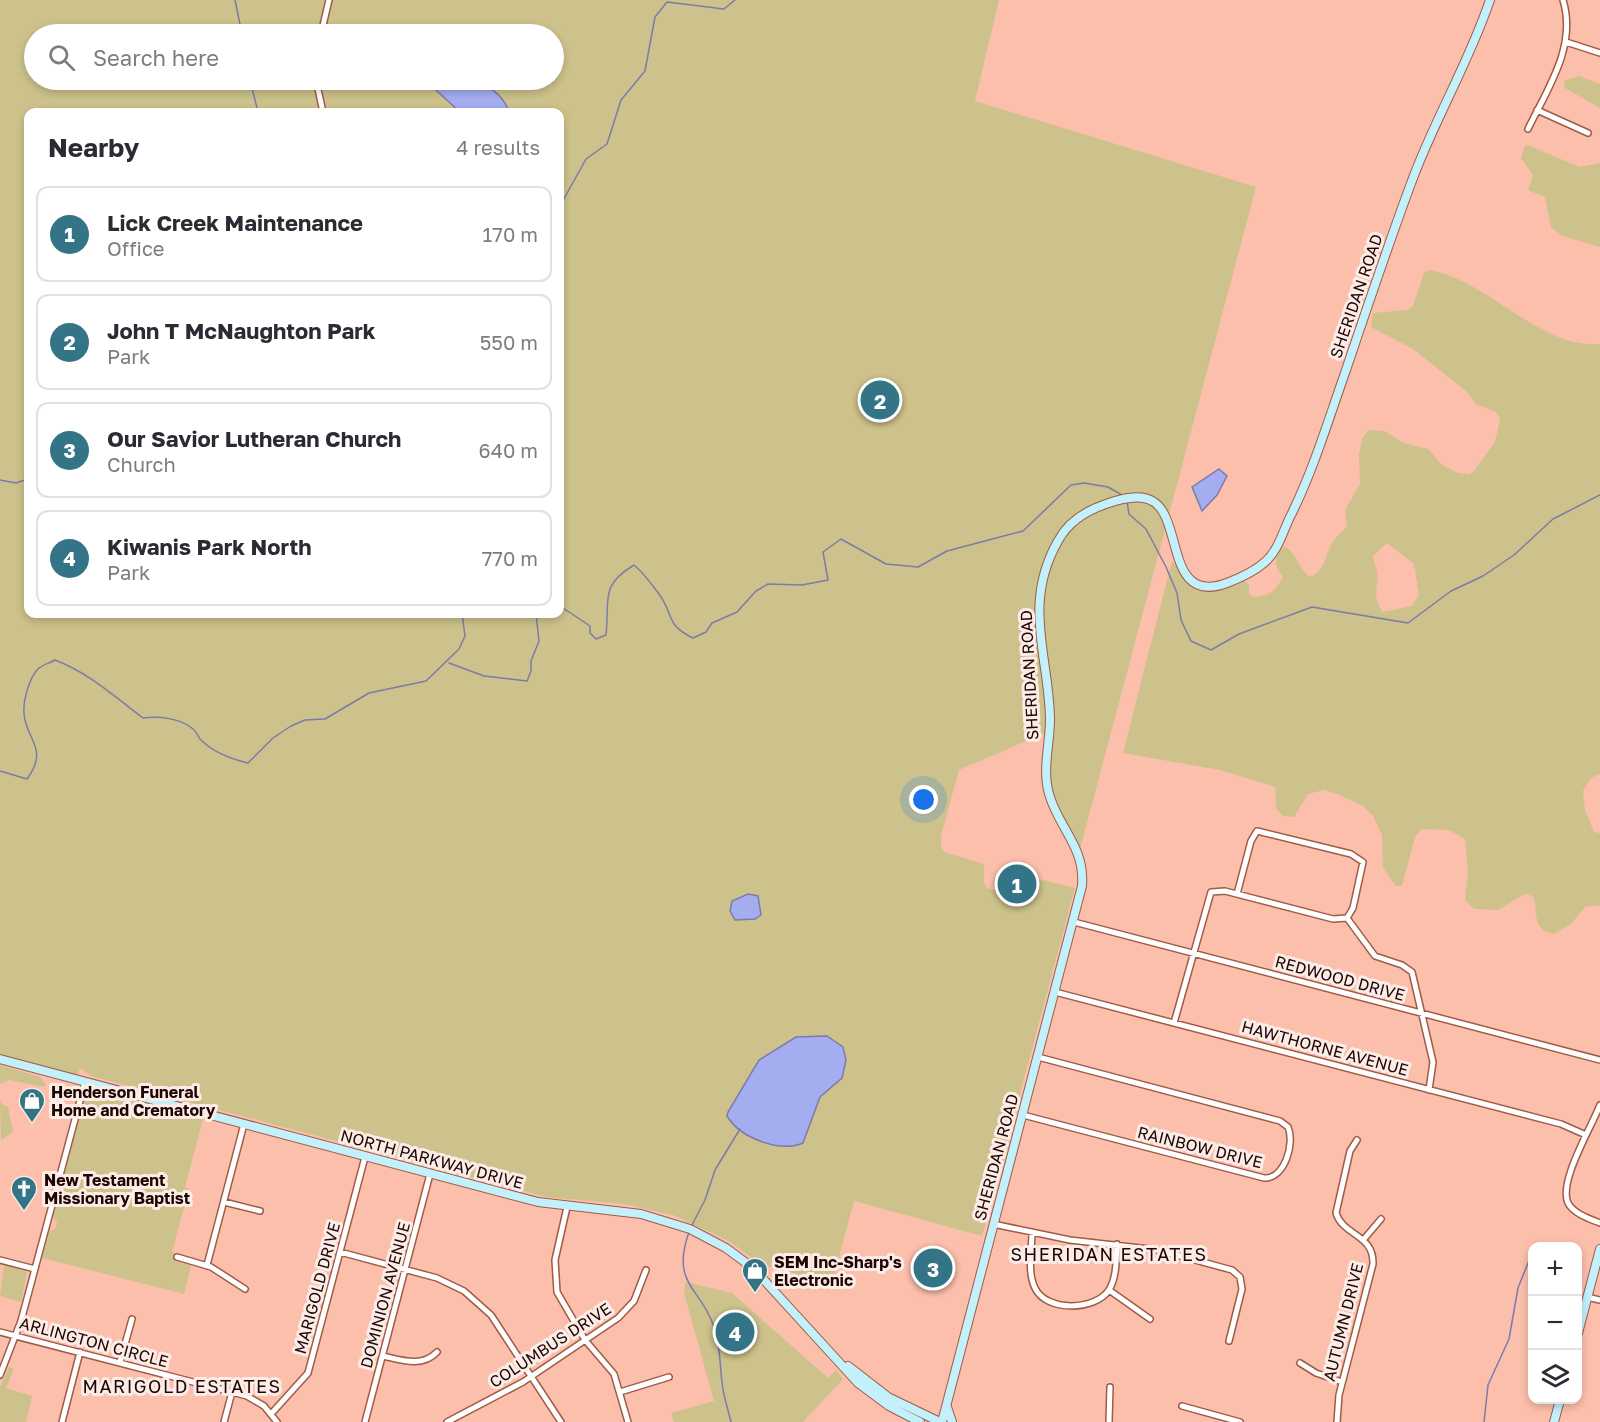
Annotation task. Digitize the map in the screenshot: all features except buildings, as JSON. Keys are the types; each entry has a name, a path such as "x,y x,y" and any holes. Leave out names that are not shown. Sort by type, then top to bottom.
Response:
{"street":[{"path":"323,24 329,0"},
{"name":"SHERIDAN ROAD","path":"941,1422 1082,886 1082,867 1075,843 1055,810 1048,788 1046,765 1050,719 1039,640 1040,608 1048,564 1064,531 1083,514 1124,499 1148,499 1161,508 1167,519 1179,562 1187,575 1201,585 1216,586 1234,580 1261,566 1272,555 1308,482 1416,170 1469,57 1490,0"},
{"path":"1528,129 1566,42 1567,17 1563,0"},
{"path":"1566,42 1600,53"},
{"path":"318,90 322,108"},
{"path":"1537,110 1588,133"},
{"path":"1174,1023 1208,899 1213,891 1237,894 1337,920 1347,918 1353,908 1362,872 1361,859 1351,854 1269,832 1257,831 1252,837 1237,894"},
{"path":"1347,918 1374,956 1411,970 1433,1062 1429,1090"},
{"name":"REDWOOD DRIVE","path":"1074,922 1600,1060"},
{"name":"HAWTHORNE AVENUE","path":"1055,992 1561,1124 1586,1135"},
{"name":"RAINBOW DRIVE","path":"1023,1115 1264,1178 1272,1178 1280,1173 1290,1139 1288,1127 1280,1121 1038,1057"},
{"name":"NORTH PARKWAY DRIVE","path":"0,1059 430,1174 567,1207 641,1214 692,1229 726,1248 753,1268 820,1341 878,1390 922,1419 941,1422"},
{"path":"0,1375 16,1335 85,1082"},
{"path":"1600,1105 1572,1171 1567,1199 1574,1210 1600,1223"},
{"path":"207,1265 244,1124"},
{"name":"AUTUMN DRIVE","path":"1337,1422 1336,1410 1342,1382 1372,1264 1372,1253 1364,1239 1341,1223 1336,1213 1350,1151 1357,1140"},
{"name":"MARIGOLD DRIVE","path":"271,1414 308,1373 365,1157"},
{"name":"DOMINION AVENUE","path":"365,1422 430,1174"},
{"path":"224,1202 260,1211"},
{"path":"567,1207 556,1254 555,1282 561,1301 585,1340 610,1368 620,1392 628,1422"},
{"path":"1364,1239 1381,1219"},
{"path":"47,1224 55,1226"},
{"path":"993,1224 1070,1240 1164,1251 1236,1273 1242,1280 1242,1289 1229,1341"},
{"path":"1032,1232 1032,1278 1036,1291 1043,1298 1054,1303 1084,1304 1096,1301 1109,1290 1115,1274 1117,1244"},
{"path":"1582,1317 1600,1249"},
{"path":"340,1252 444,1280 476,1300 490,1315 561,1422"},
{"path":"177,1257 207,1265 245,1289"},
{"path":"0,1260 35,1269"},
{"name":"COLUMBUS DRIVE","path":"447,1422 531,1376 628,1310 646,1270"},
{"path":"1109,1290 1150,1319"},
{"path":"1587,1297 1600,1300"},
{"path":"120,1362 132,1318"},
{"name":"ARLINGTON CIRCLE","path":"0,1332 232,1392 254,1400 277,1422"},
{"path":"62,1422 81,1352"},
{"path":"383,1356 419,1361 430,1358 437,1352"},
{"path":"1300,1363 1316,1373 1342,1382"},
{"path":"620,1392 669,1377"},
{"path":"1109,1422 1110,1387"},
{"path":"224,1422 232,1392"},
{"path":"922,1419 938,1414 947,1404"},
{"path":"947,1404 952,1422"},
{"path":"1554,1422 1559,1404"},
{"path":"1182,1407 1240,1422"}],"shaded area":[{"path":"0,0 999,0 975,101 1256,187 1079,853 1049,794 1049,731 959,770 941,836 941,847 944,852 984,864 984,883 987,888 999,892 1023,894 1039,879 1075,888 982,1236 854,1201 832,1284 760,1264 729,1241 673,1215 623,1204 547,1197 91,1076 80,1068 76,1080 0,1059"},
{"path":"1579,76 1600,84 1600,108 1565,88 1564,81"},
{"path":"1528,145 1579,167 1600,163 1600,247 1563,236 1551,228 1545,197 1528,190 1533,175 1521,158 1525,146"},
{"path":"1429,270 1451,276 1472,286 1556,336 1578,343 1600,344 1600,774 1591,778 1583,791 1585,810 1594,832 1600,833 1600,905 1585,907 1571,924 1554,934 1542,929 1539,925 1534,898 1526,893 1498,910 1474,909 1465,900 1468,872 1465,839 1449,830 1422,829 1415,837 1402,886 1396,886 1383,868 1382,835 1373,816 1363,806 1324,790 1308,794 1294,817 1283,816 1276,808 1275,787 1220,770 1123,753 1172,561 1192,585 1243,579 1249,585 1249,593 1253,597 1264,596 1274,590 1283,577 1276,563 1280,548 1286,547 1290,550 1309,577 1322,567 1332,543 1347,525 1345,510 1360,484 1359,455 1362,439 1368,430 1384,431 1404,443 1428,449 1442,465 1458,473 1469,474 1474,471 1495,442 1500,419 1496,412 1476,404 1466,391 1413,349 1371,327 1373,313 1407,310 1413,306 1424,273","holes":["1387,543 1414,564 1419,595 1412,606 1383,612 1377,601 1378,575 1373,556"]},
{"path":"0,1065 40,1077 46,1084 44,1087 9,1080 0,1084"},
{"path":"94,1089 203,1119 185,1187 189,1189 172,1252 177,1254 176,1261 191,1266 184,1294 42,1258 50,1231 55,1229 57,1222 53,1217 86,1092"},
{"path":"0,1099 2,1105 8,1107 13,1131 1,1141"},
{"path":"4,1265 27,1272 21,1302 0,1296"},
{"path":"686,1282 732,1293 828,1378 836,1370 843,1379 803,1422 674,1422 671,1413 714,1401 684,1293"},
{"path":"9,1367 14,1369 6,1388 32,1396 26,1422 0,1422 0,1387"}],"water":[{"path":"436,90 493,90 507,108 456,108"},
{"path":"1219,469 1227,476 1217,495 1202,511 1192,487"},
{"path":"748,894 758,896 761,915 755,919 735,920 730,911 732,901"},
{"path":"827,1036 843,1047 846,1060 842,1078 820,1097 803,1143 794,1146 772,1145 751,1137 733,1124 727,1116 728,1112 759,1060 796,1037"}],"waterway":[{"path":"235,0 240,24"},
{"path":"564,199 586,159 607,144 621,100 645,71 655,17 667,2 724,9 735,0"},
{"path":"252,90 257,108"},
{"path":"0,480 16,483 24,480"},
{"path":"564,609 590,626 590,633 596,639 606,635 607,603 611,587 615,580 634,565 664,601 674,624 693,638 706,632 712,623 737,612 756,591 768,584 802,585 828,580 823,552 841,539 886,564 918,567 947,551 1023,531 1071,485 1084,483 1108,487 1122,495"},
{"path":"1127,501 1129,514 1146,529 1166,567 1177,593 1181,620 1191,641 1211,650 1239,634 1312,607 1408,623 1451,591 1483,576 1514,555 1553,519 1600,495"},
{"path":"0,771 27,779 34,768 36,751 25,722 26,696 29,684 38,669 55,660 90,678 143,718 155,717 182,722 194,730 211,749 248,763 273,738 291,726 305,720 325,719 369,693 426,681 459,649 465,636 463,618"},
{"path":"449,663 484,676 527,681 531,671 531,661 539,641 536,618"},
{"path":"692,1225 705,1200 715,1170 740,1129"},
{"path":"689,1232 684,1250 685,1275 703,1304 715,1330 723,1391 731,1422"},
{"path":"1484,1422 1488,1385 1509,1339 1518,1288 1528,1263"}],"place":[{"name":"John T McNaughton Park","path":"880,400"},
{"name":"Lick Creek Maintenance","path":"1017,884"},
{"name":"Henderson Funeral Home and Crematory","path":"32,1124"},
{"name":"New Testament Missionary Baptist","path":"24,1212"},
{"name":"Our Savior Lutheran Church","path":"933,1268"},
{"name":"SEM Inc-Sharp's Electronic","path":"755,1294"},
{"name":"Kiwanis Park North","path":"735,1332"}],"district":[{"name":"SHERIDAN ESTATES","path":"1109,1255"},
{"name":"MARIGOLD ESTATES","path":"182,1387"}]}
